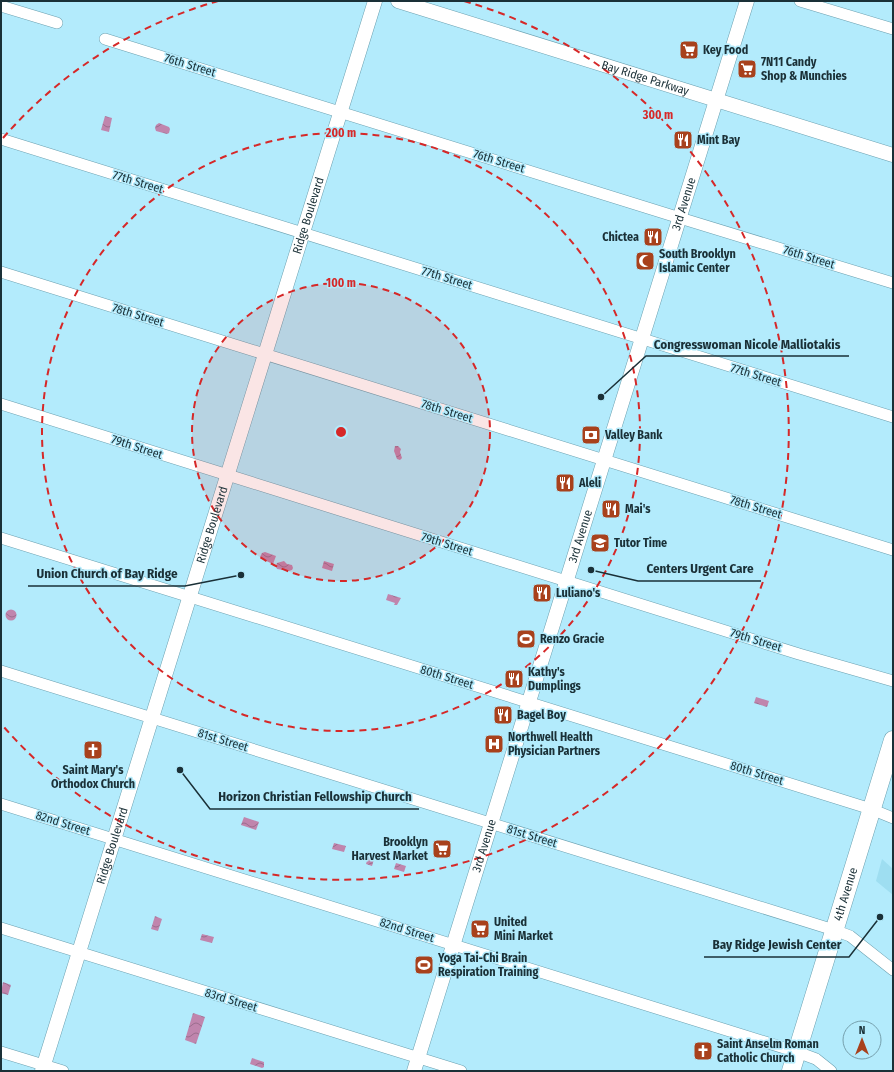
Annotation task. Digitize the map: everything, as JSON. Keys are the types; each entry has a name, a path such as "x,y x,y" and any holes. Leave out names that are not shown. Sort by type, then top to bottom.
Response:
{"main road":[{"name":"4th Avenue","path":"791,1071 893,740"}],"street":[{"path":"3,1 1,6 57,23"},
{"name":"Ridge Boulevard","path":"43,1068 375,1"},
{"name":"Bay Ridge Parkway","path":"398,1 893,155"},
{"name":"3rd Avenue","path":"416,1064 747,1"},
{"path":"800,1 893,30"},
{"name":"76th Street","path":"106,39 893,283"},
{"name":"77th Street","path":"1,139 893,417"},
{"name":"78th Street","path":"1,272 893,550"},
{"name":"79th Street","path":"1,404 227,476 846,668 893,681"},
{"name":"80th Street","path":"1,538 871,809 893,818"},
{"name":"81st Street","path":"1,671 834,930 850,936 893,970"},
{"name":"82nd Street","path":"1,804 797,1052 816,1059 832,1071"},
{"name":"83rd Street","path":"1,928 79,952 416,1064 461,1071"},
{"path":"1,1052 43,1068 63,1071"}],"shaded area":[{"path":"882,859 893,869 893,895 876,881"}],"water":[{"path":"105,116 112,118 109,132 101,130"},
{"path":"159,123 169,127 169,133 167,134 156,131 156,125"},
{"path":"395,446 398,446 401,449 400,452 402,458 400,460 397,459 394,451"},
{"path":"265,552 276,556 273,564 260,557 262,553"},
{"path":"284,561 287,564 292,565 292,570 277,569 277,563"},
{"path":"324,561 334,564 332,571 322,568"},
{"path":"388,594 401,598 397,605 394,605 395,603 386,600"},
{"path":"11,609 15,611 17,615 15,619 11,621 7,619 5,615 7,611"},
{"path":"756,697 769,701 767,707 754,703"},
{"path":"244,817 259,822 256,830 241,825"},
{"path":"334,843 346,846 344,852 332,849"},
{"path":"369,854 375,856 372,866 366,864"},
{"path":"396,863 406,866 404,872 394,869"},
{"path":"155,916 162,919 158,931 151,929"},
{"path":"202,934 214,937 212,943 200,940"},
{"path":"3,982 11,985 8,995 1,993"},
{"path":"193,1013 205,1017 196,1044 185,1040"},
{"path":"252,1058 264,1062 264,1067 262,1068 250,1064"}],"place":[{"name":"Key Food","path":"689,50"},
{"name":"7N11 Candy Shop & Munchies","path":"747,69"},
{"name":"Mint Bay","path":"683,140"},
{"name":"Chictea","path":"653,237"},
{"name":"South Brooklyn Islamic Center","path":"645,261"},
{"name":"Congresswoman Nicole Malliotakis","path":"601,397"},
{"name":"Valley Bank","path":"591,435"},
{"name":"Aleli","path":"565,483"},
{"name":"Mai's","path":"611,509"},
{"name":"Tutor Time","path":"600,543"},
{"name":"Centers Urgent Care","path":"591,570"},
{"name":"Union Church of Bay Ridge","path":"241,575"},
{"name":"Luliano's","path":"542,593"},
{"name":"Renzo Gracie","path":"526,639"},
{"name":"Kathy's Dumplings","path":"514,679"},
{"name":"Bagel Boy","path":"503,715"},
{"name":"Northwell Health Physician Partners","path":"494,744"},
{"name":"Saint Mary's Orthodox Church","path":"93,750"},
{"name":"Horizon Christian Fellowship Church","path":"180,770"},
{"name":"Brooklyn Harvest Market","path":"442,849"},
{"name":"Bay Ridge Jewish Center","path":"880,917"},
{"name":"United Mini Market","path":"480,929"},
{"name":"Yoga Tai-Chi Brain Respiration Training","path":"424,965"},
{"name":"Saint Anselm Roman Catholic Church","path":"703,1051"}]}
